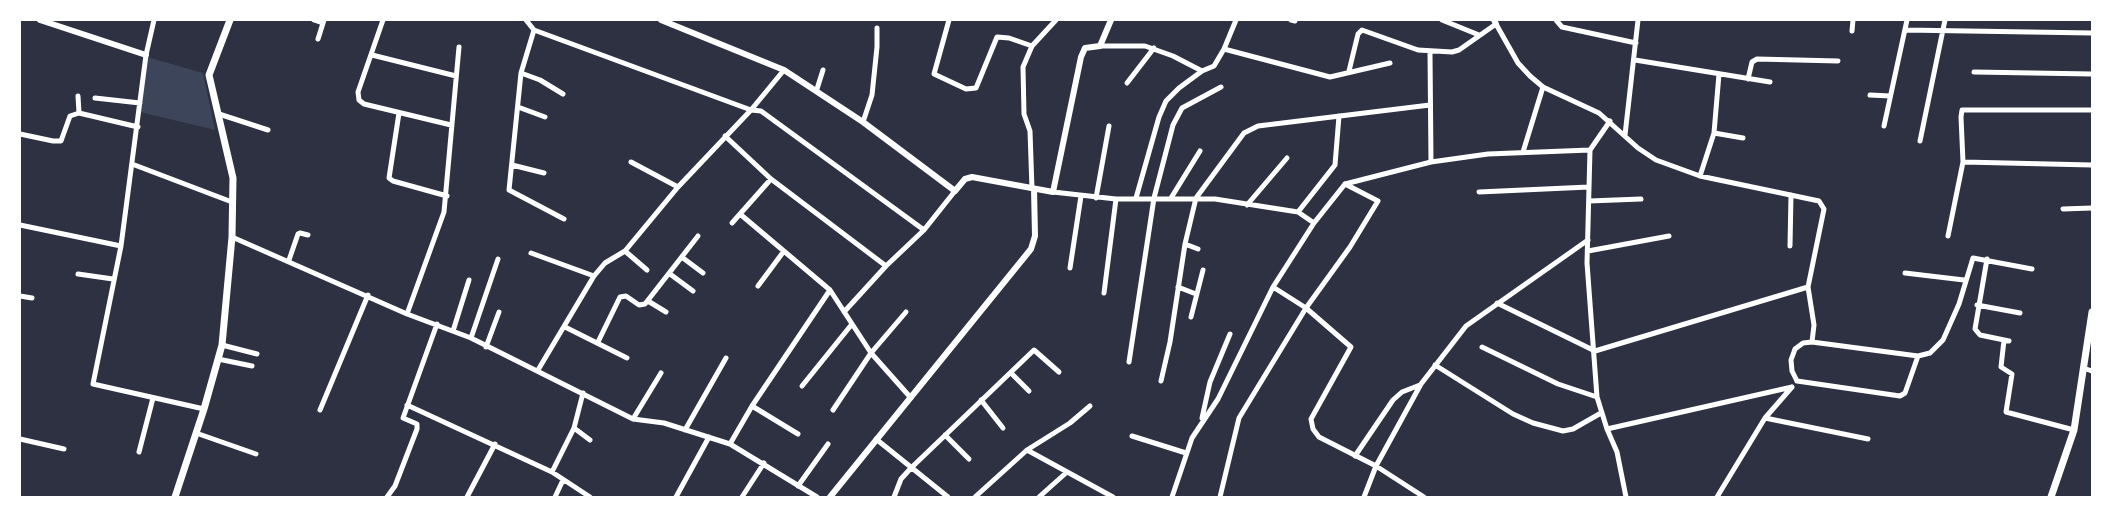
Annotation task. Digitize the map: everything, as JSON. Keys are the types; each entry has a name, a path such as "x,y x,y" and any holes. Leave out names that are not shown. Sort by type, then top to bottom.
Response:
{"main road":[{"path":"175,497 204,409 222,345 232,237 233,178 209,75 230,20"},
{"path":"2051,497 2074,430 2092,312"}],"street":[{"path":"40,20 146,55"},
{"path":"154,20 146,55 121,246 93,384 204,409"},
{"path":"314,20 324,22 318,39"},
{"path":"383,20 358,92 359,100 364,104 399,114 452,125"},
{"path":"526,20 534,30 751,110 761,111 924,230"},
{"path":"661,20 784,70 817,89 955,191"},
{"path":"949,20 934,74 966,89 974,90 997,37 1009,38 1032,46"},
{"path":"830,497 1031,249 1035,236 1030,131 1024,114 1022,78 1025,60 1032,46 1056,20"},
{"path":"1100,46 1111,20"},
{"path":"1136,198 1159,118 1166,101 1202,70 1214,66 1224,49 1236,20"},
{"path":"1442,20 1479,35"},
{"path":"1625,135 1635,60 1638,20"},
{"path":"1852,31 1853,20"},
{"path":"1884,126 1907,20"},
{"path":"1920,140 1946,20"},
{"path":"1349,70 1358,34 1362,30 1407,47 1430,52 1459,50 1495,22 1518,64 1543,87 1599,113 1638,148 1656,160 1700,176 1819,201 1824,209 1808,287 1814,326 1812,342"},
{"path":"1557,22 1636,42"},
{"path":"863,122 872,95 877,28"},
{"path":"534,30 521,73 509,190 564,219"},
{"path":"1905,30 2092,32"},
{"path":"1053,192 1078,66 1085,48 1100,46 1154,48 1202,70"},
{"path":"408,314 444,212 447,196 459,47"},
{"path":"1127,83 1154,48"},
{"path":"1224,49 1330,77 1349,70 1390,63"},
{"path":"1430,52 1431,162"},
{"path":"372,55 456,76"},
{"path":"1748,79 1752,62 1757,59 1838,61"},
{"path":"1635,60 1770,82"},
{"path":"538,370 594,276 605,263 626,251 678,187 751,110 784,70"},
{"path":"817,89 823,70"},
{"path":"1974,72 2092,74"},
{"path":"521,73 540,80 562,94"},
{"path":"1700,176 1714,133 1719,74"},
{"path":"1129,362 1154,198 1173,125 1182,108 1221,87"},
{"path":"1523,152 1543,87"},
{"path":"1870,95 1890,96"},
{"path":"78,96 79,113"},
{"path":"95,98 140,103"},
{"path":"1161,381 1170,342 1185,244 1196,198 1244,133 1250,128 1430,105"},
{"path":"518,107 545,117"},
{"path":"1948,236 1963,162 1962,110 2092,110"},
{"path":"20,134 61,141 68,119 70,116 79,113 138,127"},
{"path":"219,114 268,130"},
{"path":"399,114 389,178 393,182 447,196"},
{"path":"1298,212 1335,165 1339,116"},
{"path":"1610,121 1590,150 1587,263 1597,397 1607,429 1618,452 1626,497"},
{"path":"1096,198 1109,126"},
{"path":"1714,133 1743,138"},
{"path":"725,136 770,179 886,266"},
{"path":"1172,497 1186,453 1202,421 1218,399 1273,287 1314,223 1345,184 1431,162 1488,154 1590,150"},
{"path":"1171,198 1200,151"},
{"path":"1247,205 1287,158"},
{"path":"631,162 678,187"},
{"path":"1963,162 2092,165"},
{"path":"132,164 232,202"},
{"path":"512,164 544,173"},
{"path":"844,312 886,266 924,230 965,179 972,177 1033,189 1096,198 1196,198 1298,212 1314,223"},
{"path":"732,223 770,179"},
{"path":"1220,497 1239,418 1306,308 1350,247 1378,201 1345,184"},
{"path":"1479,192 1589,187"},
{"path":"1790,246 1791,195"},
{"path":"1070,268 1081,196"},
{"path":"1104,293 1116,199"},
{"path":"1589,201 1641,199"},
{"path":"2063,209 2092,208"},
{"path":"740,214 830,290 871,353 911,398"},
{"path":"20,225 121,246"},
{"path":"289,260 298,233 308,235"},
{"path":"598,342 620,297 626,296 640,305 648,302 698,236"},
{"path":"1588,251 1669,236"},
{"path":"232,237 289,260 408,314 471,338 486,347 538,370 633,420 664,423 730,444 764,463 816,497"},
{"path":"1364,497 1376,466 1421,384 1466,326 1588,240"},
{"path":"1185,244 1198,249"},
{"path":"626,251 647,270"},
{"path":"758,286 784,251"},
{"path":"531,253 594,276"},
{"path":"683,258 704,273"},
{"path":"1797,381 1791,366 1795,350 1802,343 1812,342 1918,356 1930,353 1943,340 1959,304 1964,280 1973,258 1987,259 2032,269"},
{"path":"471,338 498,259"},
{"path":"1987,259 1977,306 1976,333 2007,341 2001,367 2012,374 2006,412 2074,430"},
{"path":"1191,317 1203,270"},
{"path":"1905,273 1964,280"},
{"path":"78,274 113,279"},
{"path":"670,274 693,292"},
{"path":"453,331 469,280"},
{"path":"1178,287 1196,294"},
{"path":"1273,287 1306,308 1351,347 1311,419 1313,428 1319,437 1376,466 1424,497"},
{"path":"1497,303 1595,351 1808,287"},
{"path":"730,444 752,406 830,290"},
{"path":"320,410 368,295"},
{"path":"20,296 32,298"},
{"path":"648,302 666,312"},
{"path":"1977,306 2020,313"},
{"path":"486,347 499,312"},
{"path":"833,410 871,353 906,312"},
{"path":"387,497 395,486 417,429 417,424 403,418 437,324"},
{"path":"802,386 852,324"},
{"path":"565,327 627,358"},
{"path":"1202,421 1210,382 1230,334"},
{"path":"222,345 257,354"},
{"path":"1482,347 1558,384 1597,397"},
{"path":"894,497 901,479 911,468 1034,350 1059,372"},
{"path":"1797,381 1900,396 1905,392 1918,356"},
{"path":"685,430 726,358"},
{"path":"218,359 252,366"},
{"path":"1435,365 1513,414 1533,423 1562,431 1579,426 1601,413"},
{"path":"2083,368 2092,371"},
{"path":"1011,372 1029,391"},
{"path":"633,420 661,373"},
{"path":"1717,497 1765,418 1797,381"},
{"path":"1354,456 1393,400 1402,392 1421,384"},
{"path":"1607,429 1792,387"},
{"path":"552,472 574,428 583,393"},
{"path":"139,452 153,398"},
{"path":"981,400 1003,428"},
{"path":"407,405 552,472 590,497"},
{"path":"752,406 798,434"},
{"path":"975,497 1027,450 1070,423 1090,406"},
{"path":"1765,418 1868,439"},
{"path":"574,428 590,440"},
{"path":"196,433 256,454"},
{"path":"945,435 969,459"},
{"path":"1132,436 1186,453"},
{"path":"676,497 709,437"},
{"path":"20,439 64,449"},
{"path":"876,439 948,497"},
{"path":"467,497 494,444"},
{"path":"798,486 828,444"},
{"path":"1027,450 1113,497"},
{"path":"742,497 764,463"},
{"path":"1040,497 1067,472"},
{"path":"555,497 563,480"}],"shaded area":[{"path":"147,57 203,73 215,130 140,112"}]}
